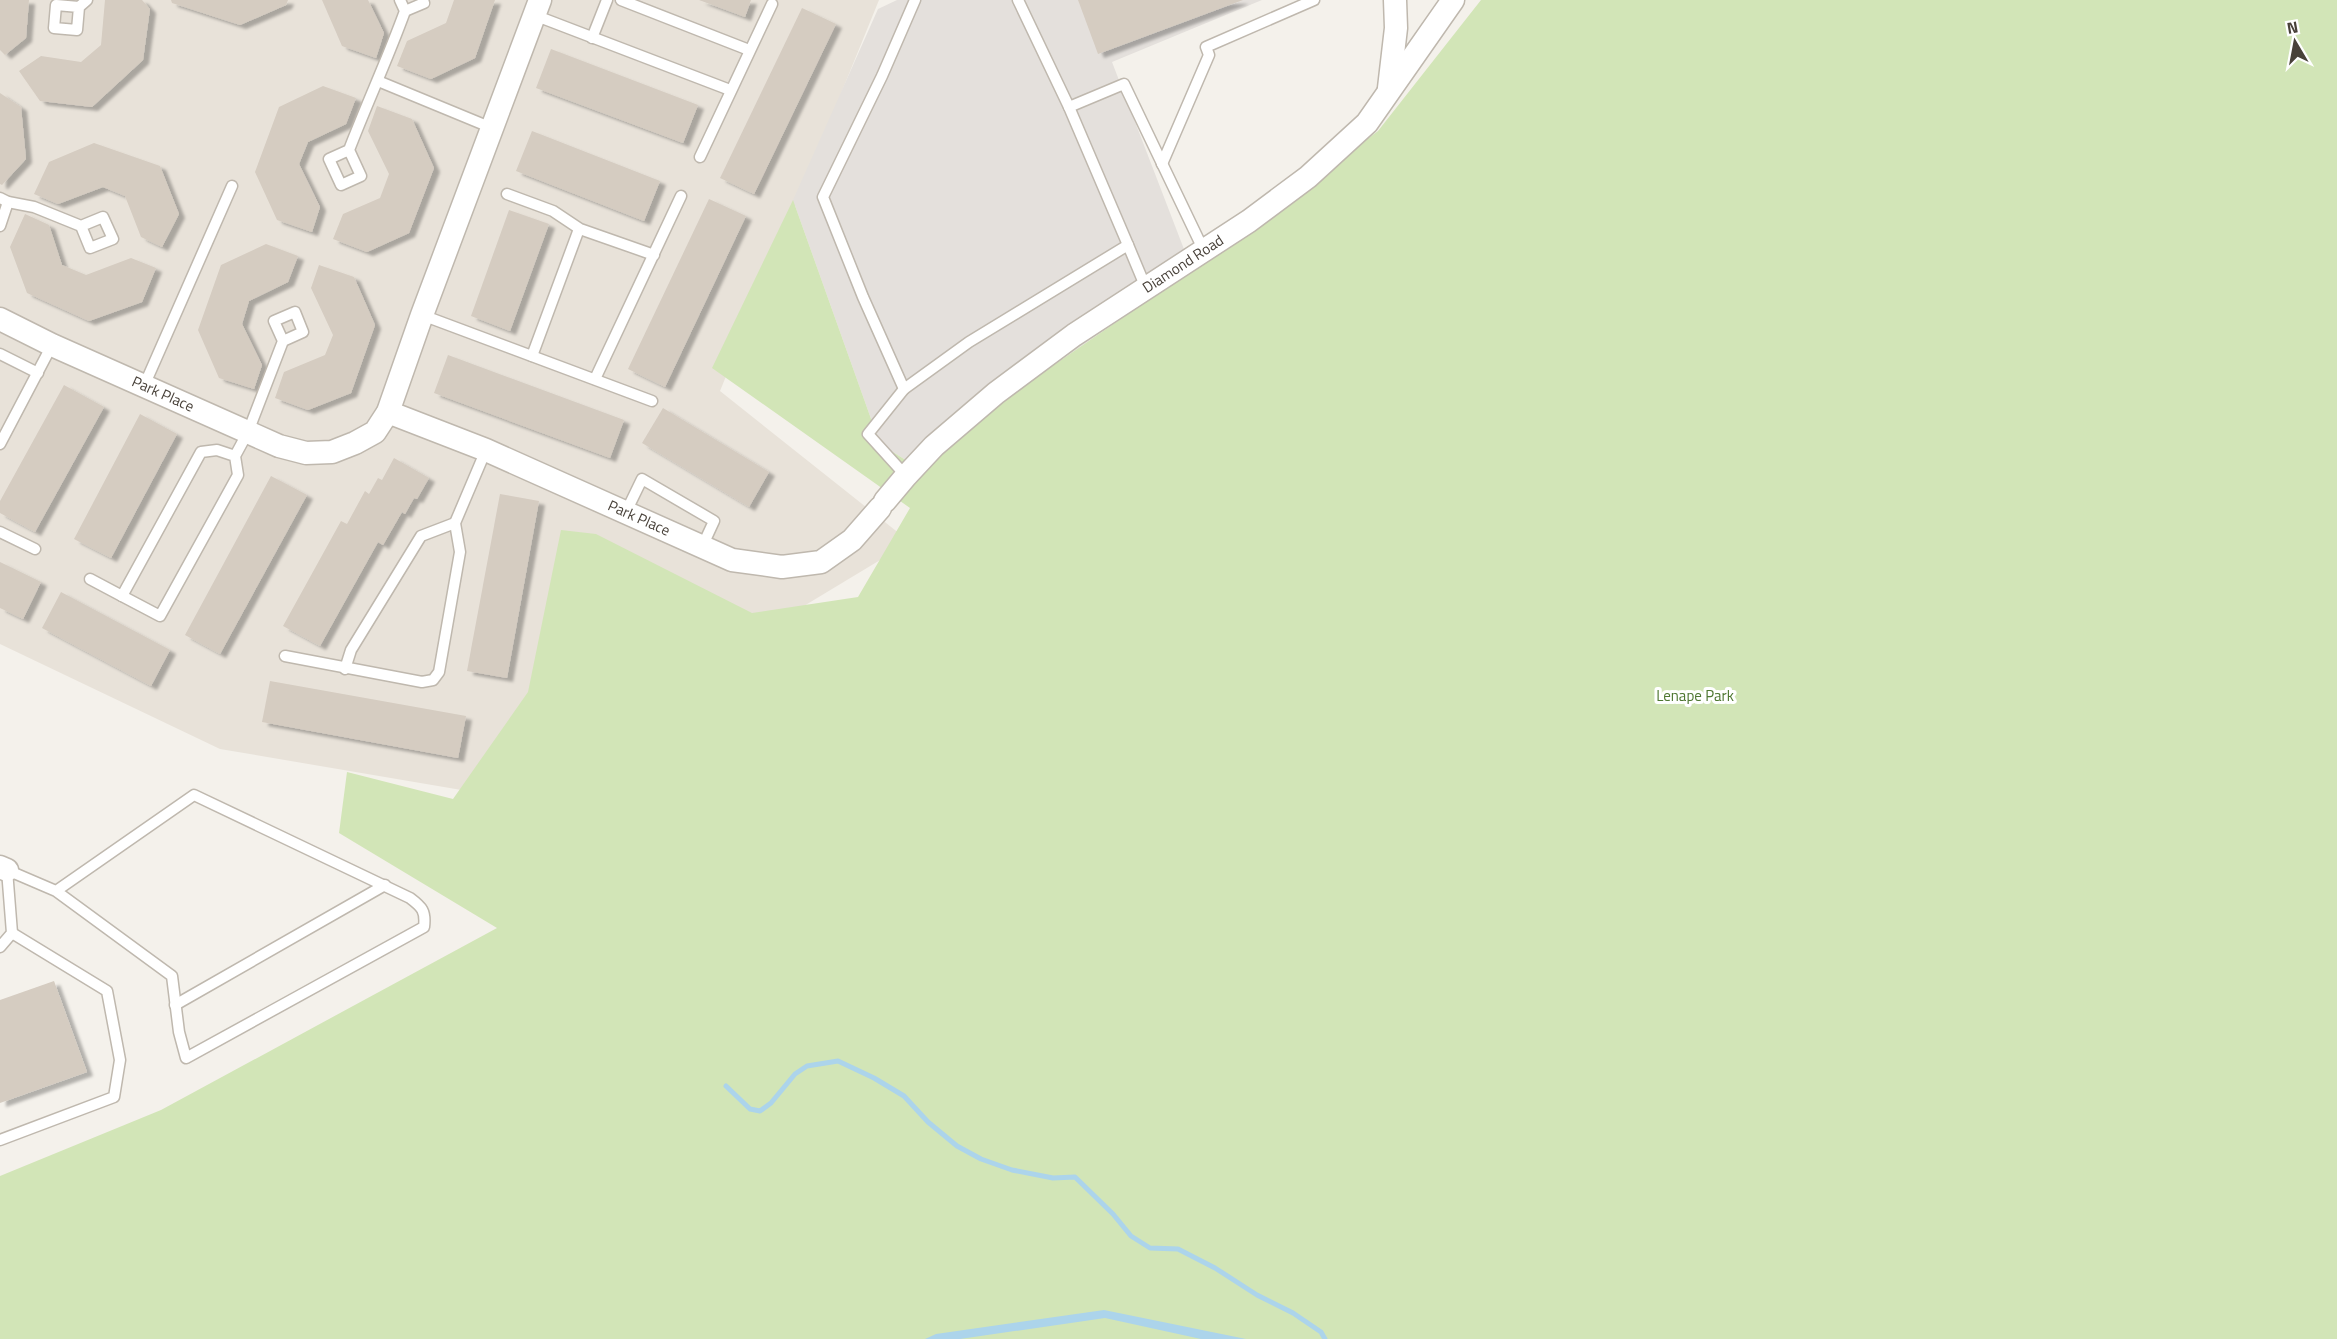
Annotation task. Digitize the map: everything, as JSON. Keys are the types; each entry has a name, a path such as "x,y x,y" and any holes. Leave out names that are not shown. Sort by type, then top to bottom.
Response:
{"street":[{"path":"1389,92 1396,28 1395,0"},
{"name":"Diamond Road","path":"883,505 934,446 996,393 1074,335 1249,221 1308,177 1367,123 1453,0"},
{"name":"Park Place","path":"0,319 52,345 279,446 306,453 332,452 375,432 387,412 537,7"},
{"name":"Park Place","path":"387,412 486,450 732,560 782,567 821,562 852,540 883,505"}],"lane":[{"path":"349,150 405,11 400,0"},
{"path":"405,11 424,3 423,0"},
{"path":"592,38 607,0"},
{"path":"621,0 749,50"},
{"path":"904,389 863,297 823,197 882,76 915,0"},
{"path":"1018,0 1069,107 1146,288"},
{"path":"1162,164 1209,55 1206,47 1314,0"},
{"path":"700,157 772,4"},
{"path":"537,7 592,38 730,90"},
{"path":"378,81 492,128"},
{"path":"1069,107 1124,84 1204,251"},
{"path":"144,386 232,186"},
{"path":"507,194 553,211 579,229 654,255"},
{"path":"594,379 681,196"},
{"path":"0,226 4,200 34,207 81,226"},
{"path":"532,356 579,229"},
{"path":"906,476 868,434 904,389 969,342 1128,245"},
{"path":"422,315 652,401"},
{"path":"90,579 160,616 238,475 235,456 248,432 283,341"},
{"path":"0,444 52,345"},
{"path":"0,354 38,373"},
{"path":"122,596 201,452 217,450 235,456"},
{"path":"285,656 422,682 433,680 439,672 460,552 455,522 486,450"},
{"path":"626,512 642,479 714,521 702,547"},
{"path":"345,669 351,650 421,536 455,522"},
{"path":"0,532 35,549"},
{"path":"3,869 56,891 172,976 175,1005 186,1058 424,927 425,916 422,907 385,885 194,795 56,891"},
{"path":"0,947 12,933 3,869"},
{"path":"175,1005 385,885"},
{"path":"0,1140 114,1097 120,1060 107,991 12,933"}],"shaded area":[{"path":"0,0 879,0 720,391 910,542 491,795 220,749 0,644"},
{"path":"897,0 1262,0 1112,62 1192,270 955,433 920,469 880,444 793,200 878,9"}],"green space":[{"name":"Lenape Park","path":"1481,0 2337,0 2337,1339 0,1339 0,1176 161,1110 497,928 339,833 347,772 453,799 528,692 561,530 596,534 752,613 858,597 910,508 712,368 793,200 880,444 920,469 955,433 1192,270 1378,131"}],"water":[{"path":"1104,1310 1246,1339 1201,1339 1105,1318 960,1339 925,1339 936,1334"}],"building":[{"path":"0,0 29,0 26,38 5,55 0,50"},
{"path":"105,0 142,0 150,9 143,60 92,107 40,101 19,71 41,56 81,62 101,45"},
{"path":"171,0 288,0 286,5 240,25 172,3"},
{"path":"322,0 368,0 384,33 376,58 342,46"},
{"path":"454,0 495,0 475,58 431,79 397,66 407,41 446,23"},
{"path":"699,0 751,0 745,17"},
{"path":"1078,0 1243,0 1098,54"},
{"path":"802,8 836,24 754,194 720,178"},
{"path":"551,49 698,105 683,143 536,88"},
{"path":"323,86 356,98 346,124 308,142 299,164 320,207 312,232 277,220 255,172 279,107"},
{"path":"0,93 21,107 26,159 2,185 0,184"},
{"path":"377,106 412,119 434,168 409,233 367,252 333,239 343,214 380,198 389,174 368,131"},
{"path":"532,131 660,181 644,221 516,171"},
{"path":"94,143 160,166 179,214 162,247 141,237 125,196 103,187 58,204 34,194 49,162"},
{"path":"709,199 746,216 665,387 628,369"},
{"path":"509,210 549,224 510,331 471,316"},
{"path":"25,214 49,225 62,265 86,275 131,258 156,268 142,302 89,321 27,293 10,247"},
{"path":"266,244 298,256 288,282 249,301 242,324 262,365 254,389 219,378 198,330 221,265"},
{"path":"319,265 354,277 375,325 351,393 308,410 275,398 284,372 325,355 333,335 311,288"},
{"path":"448,355 624,420 610,458 434,393"},
{"path":"64,385 104,407 35,532 0,513 0,501"},
{"path":"663,408 769,472 749,507 642,443"},
{"path":"140,414 177,434 111,558 74,539"},
{"path":"394,458 429,478 417,499 414,498 405,514 402,512 383,545 378,542 320,646 283,626 341,521 347,524 365,491 369,494 378,478 382,480"},
{"path":"271,476 307,495 220,654 185,635"},
{"path":"500,494 539,501 507,678 467,671"},
{"path":"0,562 41,582 23,619 0,608"},
{"path":"61,592 170,650 151,686 42,628"},
{"path":"270,681 466,716 458,758 262,722"},
{"path":"54,981 87,1072 0,1103 0,1000"}],"waterway":[{"path":"726,1086 750,1109 760,1111 771,1103 795,1074 807,1066 838,1061 874,1078 904,1096 928,1122 957,1146 981,1159 1012,1170 1053,1178 1075,1177 1113,1214 1131,1236 1150,1248 1178,1249 1215,1268 1257,1295 1293,1313 1321,1332 1325,1339"}]}
